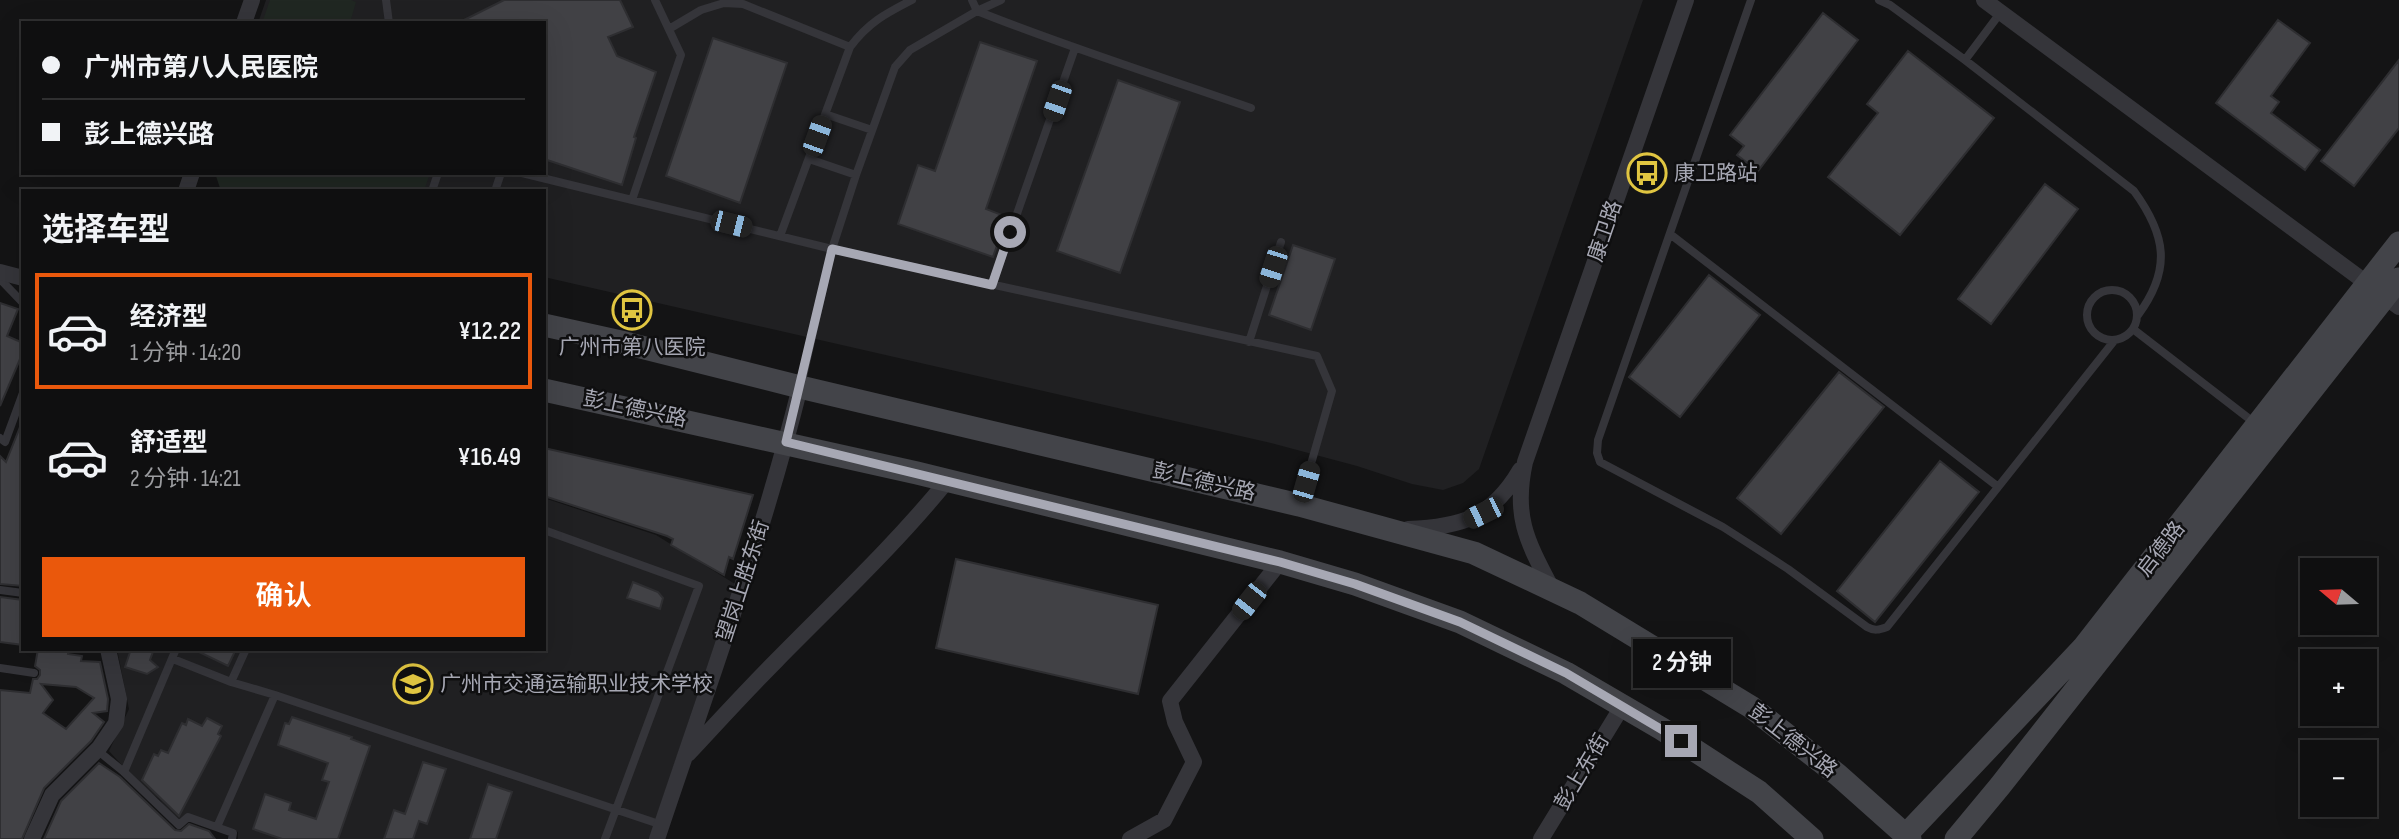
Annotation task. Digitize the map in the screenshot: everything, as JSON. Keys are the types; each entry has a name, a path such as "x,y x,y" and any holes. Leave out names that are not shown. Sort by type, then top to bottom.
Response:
{"street":[{"path":"245,21 252,0"},
{"name":"康卫路","path":"1525,462 1686,0"},
{"path":"1983,0 2387,292"},
{"name":"启德路","path":"1907,838 2083,648 2387,292 2399,243"},
{"path":"0,272 21,277"},
{"name":"彭上德兴路","path":"546,326 621,342 1299,505 1474,553 1580,603 1751,707 1846,782 1907,838"},
{"name":"望岗上胜东街","path":"659,832 760,530 800,387"},
{"name":"彭上德兴路","path":"546,390 786,442 1280,562 1355,584 1460,622 1566,673 1623,705 1759,792 1812,839"},
{"name":"启德路","path":"1956,839 2000,786 2266,431"},
{"path":"1391,530 1450,526 1483,513 1509,489 1525,462"},
{"path":"1525,462 1520,512 1533,553 1552,589"},
{"path":"684,759 915,520 947,481"},
{"path":"1130,839 1164,820 1194,762 1175,722 1170,701 1280,562"},
{"path":"32,839 52,795 97,750 116,723 119,699 108,651"},
{"name":"彭上东街","path":"1541,839 1623,705"}],"lane":[{"path":"387,0 389,21"},
{"path":"632,200 681,55 655,0"},
{"path":"780,236 850,47 876,19 912,0"},
{"path":"972,0 977,11 1075,48 1251,108"},
{"path":"800,387 832,249 895,67 903,56 977,11 1001,0"},
{"path":"1751,0 1598,440 1597,453 1600,462 1723,527 1788,569 1873,631 1887,627 2114,341 2127,336 2133,329 2138,315 2152,296 2158,282 2161,246 2149,211 2134,191 1965,60 1890,5 1879,0"},
{"path":"669,29 701,10 724,4 743,4 850,47"},
{"path":"1965,60 2001,12"},
{"path":"992,285 1075,48"},
{"path":"825,114 872,130"},
{"path":"809,159 856,175"},
{"path":"530,175 832,249 1317,356 1332,391 1299,505"},
{"path":"1670,234 1997,486"},
{"path":"1249,342 1281,242"},
{"path":"0,279 21,301"},
{"path":"2114,341 2102,338 2091,329 2087,312 2093,298 2105,290 2124,292 2134,302 2138,315"},
{"path":"2133,329 2266,431"},
{"path":"0,438 5,442 21,398"},
{"path":"546,531 699,586 605,839"},
{"path":"0,590 21,593"},
{"path":"124,772 175,651"},
{"path":"231,682 245,651"},
{"path":"173,659 231,682 615,811 659,832"},
{"path":"0,668 34,673"},
{"path":"217,827 275,695"},
{"path":"97,750 179,825 188,817 233,833 232,839"}],"shaded area":[{"path":"266,0 1643,0 1479,469 1463,483 1443,490 1412,484 1271,443 546,277 546,189 227,189 220,175 546,175 546,21 259,21"},
{"path":"270,0 356,2 351,21 263,21"},
{"path":"216,175 429,175 425,189 220,189"},
{"name":"广州市交通运输职业技术学校","path":"546,499 656,535 735,584 649,839 238,839 238,832 188,815 179,823 159,799 139,784 109,751 129,709 117,651 546,651"}],"building":[{"path":"504,0 620,0 633,27 608,37 617,56 656,72 634,137 636,138 622,185 546,160 546,21 462,21"},
{"path":"1823,13 1858,40 1758,171 1737,155 1744,146 1730,135"},
{"path":"2278,20 2310,43 2271,96 2279,102 2271,113 2320,150 2305,170 2216,103"},
{"path":"713,38 787,63 740,203 666,176"},
{"path":"980,42 1037,61 986,209 1007,217 993,257 898,224 918,165 935,171"},
{"path":"1908,51 1994,118 1900,235 1828,177 1878,113 1867,104"},
{"path":"2399,60 2399,128 2354,186 2321,161"},
{"path":"1118,80 1180,102 1120,273 1057,251"},
{"path":"2045,184 2078,209 1991,324 1958,299"},
{"path":"1293,245 1335,259 1311,330 1269,315"},
{"path":"1709,275 1760,315 1680,417 1629,377"},
{"path":"0,303 18,309 7,336 21,342 21,357 0,406"},
{"path":"1839,372 1884,407 1781,534 1737,498"},
{"path":"21,424 21,586 0,584 0,456 6,462"},
{"path":"546,448 753,495 733,559 729,557 724,575 671,545 673,539 546,497"},
{"path":"1940,461 1979,492 1875,622 1837,591"},
{"path":"956,559 1158,605 1138,694 936,648"},
{"path":"633,582 658,592 663,598 660,609 627,598"},
{"path":"0,597 21,600 21,645 0,642"},
{"path":"38,651 69,651 68,654 82,656 81,661 100,662 108,699 107,711 93,713 104,722 91,741 44,788 22,839 0,839 0,690 30,693 33,679 37,679 40,670 35,666","holes":["41,684 76,687 94,698 66,729 43,713 53,700"]},
{"path":"130,651 153,651 150,660 158,667 147,674 125,667"},
{"path":"197,651 235,651 228,666"},
{"path":"292,717 352,737 351,739 370,746 338,839 282,839 253,829 265,794 291,803 289,810 316,819 329,782 322,780 328,763 278,745 285,723 289,724"},
{"path":"207,718 222,726 218,734 221,736 179,816 142,780 154,754 158,756 161,750 168,753 182,723 186,725 188,719 202,726"},
{"path":"423,762 446,769 427,824 419,821 413,839 384,839 394,810 405,814"},
{"path":"99,763 120,777 175,830 181,831 189,824 209,831 215,839 44,839 61,801"},
{"path":"488,784 512,792 496,839 470,839"}],"place":[{"name":"康卫路站","path":"1647,173"},
{"name":"广州市第八医院","path":"632,310"},
{"name":"广州市交通运输职业技术学校","path":"413,684"}],"route":[{"path":"1010,232 992,285 832,249 786,442 1280,562 1355,584 1460,622 1566,673 1681,741"}]}
